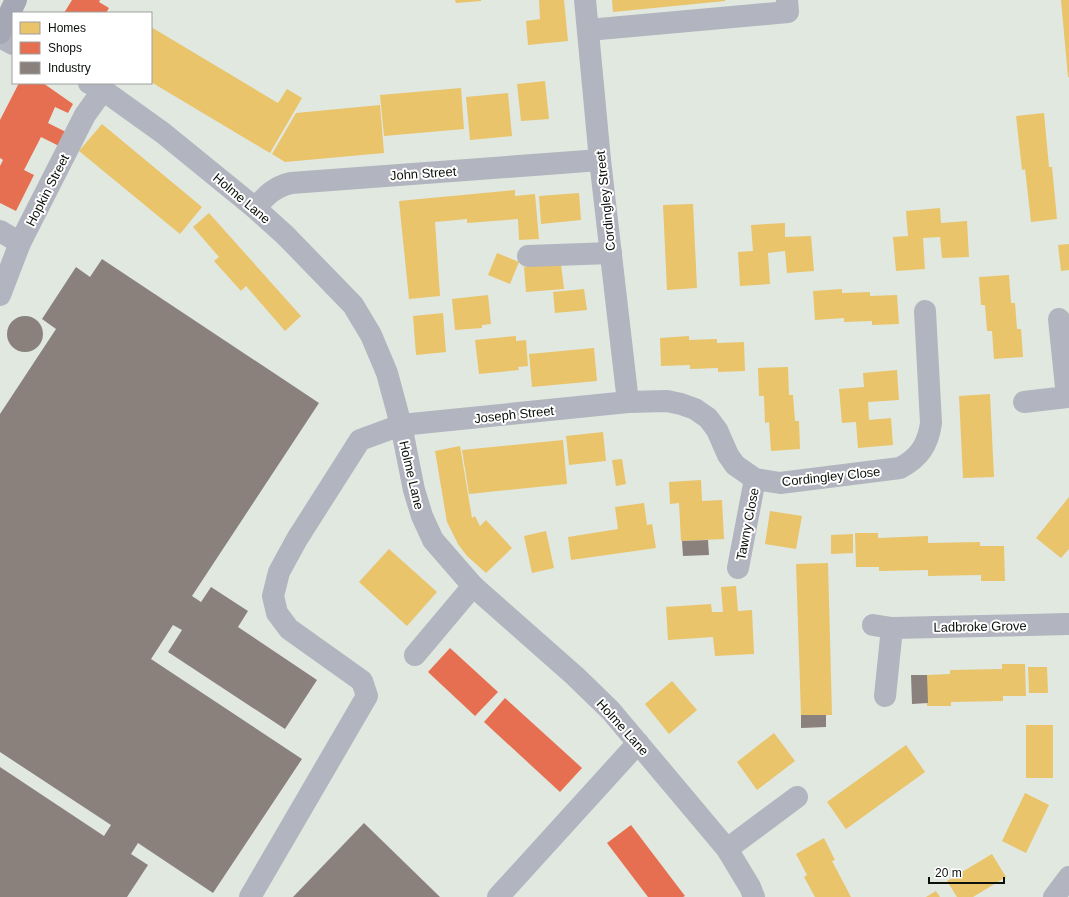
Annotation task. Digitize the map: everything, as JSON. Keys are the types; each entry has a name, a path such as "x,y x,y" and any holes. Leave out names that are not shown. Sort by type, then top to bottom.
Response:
{"highway":[{"path":"0,33 16,0"}],"street":[{"name":"Cordingley Street","path":"585,0 600,160 628,402"},
{"path":"588,30 788,12 787,0"},
{"path":"0,37 12,43"},
{"name":"Holme Lane","path":"96,87 163,133 255,208 285,235 353,305 371,336 387,373 401,425 414,490 422,516 433,540 473,586 575,676 611,711 727,849 748,894"},
{"name":"Hopkin Street","path":"0,296 20,243 85,115 96,87"},
{"name":"John Street","path":"255,208 269,192 278,186 291,183 600,160"},
{"path":"0,231 20,243"},
{"path":"528,256 611,253"},
{"name":"Cordingley Close","path":"628,402 667,401 695,409 708,418 717,430 728,455 735,465 745,474 756,479 780,483 900,468 910,463 919,455 927,440 931,423 925,310"},
{"path":"1024,402 1068,397 1059,319"},
{"name":"Joseph Street","path":"250,897 367,696 362,681 288,629 277,613 273,596 279,572 297,539 360,440 401,425 628,402"},
{"name":"Tawny Close","path":"738,568 756,479"},
{"path":"415,655 473,586"},
{"name":"Ladbroke Grove","path":"885,696 882,627 1069,624"},
{"path":"498,897 638,743"},
{"path":"727,849 797,797"},
{"path":"1054,897 1069,878"}],"building: Homes":[{"path":"455,0 481,0 481,1 456,3"},
{"path":"539,0 564,0 568,41 528,45 526,21 540,19"},
{"path":"612,0 725,0 725,1 613,12"},
{"path":"1061,0 1069,0 1069,77 1068,77"},
{"path":"152,28 278,103 287,89 302,98 270,153 152,83"},
{"path":"545,81 549,119 521,121 517,84"},
{"path":"461,88 464,129 384,136 380,95"},
{"path":"508,93 512,136 470,140 466,97"},
{"path":"380,105 384,153 285,162 272,154 296,113"},
{"path":"1044,113 1049,167 1052,167 1057,219 1031,222 1025,169 1022,170 1016,116"},
{"path":"102,124 202,207 180,234 79,151"},
{"path":"515,190 515,196 535,194 539,239 519,240 518,219 467,223 467,219 435,222 440,296 409,299 399,201"},
{"path":"579,193 581,220 541,224 539,196"},
{"path":"693,204 697,288 667,290 663,205"},
{"path":"940,208 941,223 967,221 969,257 942,258 940,237 923,238 925,269 896,271 893,237 908,236 906,211"},
{"path":"209,213 301,316 285,331 246,286 241,291 214,261 219,257 193,227"},
{"path":"785,223 785,237 811,236 814,271 787,273 785,251 768,253 770,284 740,286 738,252 753,251 751,225"},
{"path":"1069,244 1069,270 1061,271 1058,245"},
{"path":"497,253 519,262 510,284 488,275"},
{"path":"561,264 564,289 526,292 524,267"},
{"path":"1009,275 1011,303 1015,303 1017,329 1021,329 1023,357 994,359 992,331 987,331 985,305 981,305 979,277"},
{"path":"584,289 587,310 555,313 553,292"},
{"path":"842,289 842,293 870,292 870,296 897,295 899,324 872,325 872,321 844,322 844,318 815,320 813,291"},
{"path":"488,295 491,324 482,325 482,328 455,330 452,299"},
{"path":"443,313 446,352 416,355 413,316"},
{"path":"516,336 516,341 526,340 528,366 518,367 519,370 479,374 475,340"},
{"path":"689,336 689,340 717,339 717,343 744,342 745,371 718,372 718,368 690,369 690,365 661,366 660,338"},
{"path":"594,348 597,381 532,387 529,354"},
{"path":"788,367 789,395 793,395 795,421 799,421 800,449 771,451 769,422 765,423 764,396 759,396 758,368"},
{"path":"897,370 899,400 868,402 869,420 891,418 893,445 858,448 856,422 842,423 839,389 864,387 863,373"},
{"path":"990,394 994,477 963,478 959,396"},
{"path":"603,432 606,461 569,465 566,436"},
{"path":"563,440 567,484 469,494 462,450"},
{"path":"460,446 472,518 475,516 480,526 486,520 512,548 486,573 467,556 458,544 447,522 435,451"},
{"path":"622,459 626,484 616,486 612,460"},
{"path":"701,480 702,501 722,500 724,539 681,541 679,503 670,504 669,482"},
{"path":"1069,497 1069,549 1061,558 1036,538"},
{"path":"644,503 647,525 652,524 656,548 571,560 568,537 618,529 615,507"},
{"path":"770,511 802,516 796,549 765,544"},
{"path":"546,531 554,568 532,573 524,536"},
{"path":"855,533 878,533 878,538 928,536 928,543 980,542 980,546 1004,546 1005,581 981,581 981,575 928,576 928,570 879,571 879,567 856,567"},
{"path":"853,534 853,553 831,554 831,535"},
{"path":"389,549 437,592 407,626 359,582"},
{"path":"828,563 832,715 801,715 796,564"},
{"path":"736,586 738,611 752,610 754,654 715,656 713,637 668,640 666,607 711,604 712,612 723,612 721,587"},
{"path":"1002,664 1025,664 1026,696 1003,696 1003,701 951,702 951,706 927,706 927,675 950,674 950,670 1002,669"},
{"path":"1028,667 1047,667 1048,693 1029,693"},
{"path":"672,681 697,710 669,734 645,704"},
{"path":"1026,725 1053,725 1053,778 1026,778"},
{"path":"774,733 795,761 757,790 737,762"},
{"path":"906,745 925,772 846,829 827,802"},
{"path":"1025,793 1049,805 1026,853 1002,841"},
{"path":"824,838 835,860 832,861 851,897 815,897 804,877 807,875 796,854"},
{"path":"992,854 1006,877 973,897 957,897 947,881"},
{"path":"936,891 940,897 926,897"}],"building: Shops":[{"path":"72,0 100,0 99,2 109,8 107,12 65,12"},
{"path":"18,84 44,84 73,104 68,113 55,107 48,123 68,133 61,147 41,137 24,170 34,175 16,211 0,203 0,166 3,160 0,158 0,120"},
{"path":"450,648 498,692 475,716 428,672"},
{"path":"505,698 582,768 560,792 484,722"},
{"path":"631,825 685,896 648,897 607,843"}],"building: Industry":[{"path":"102,259 319,403 192,596 201,602 211,587 248,611 238,627 317,680 285,729 168,652 182,630 173,625 151,659 302,759 213,893 138,843 131,854 148,865 127,897 0,897 0,767 104,836 111,825 0,752 0,414 56,329 42,319 76,267 90,277"},
{"path":"25,316 35,319 40,324 43,334 40,344 35,349 25,352 15,349 10,344 7,334 10,324 15,319"},
{"path":"708,540 709,555 683,556 682,541"},
{"path":"911,675 927,675 928,703 912,704"},
{"path":"801,715 826,715 826,727 801,728"},
{"path":"364,823 440,897 293,897"}]}
